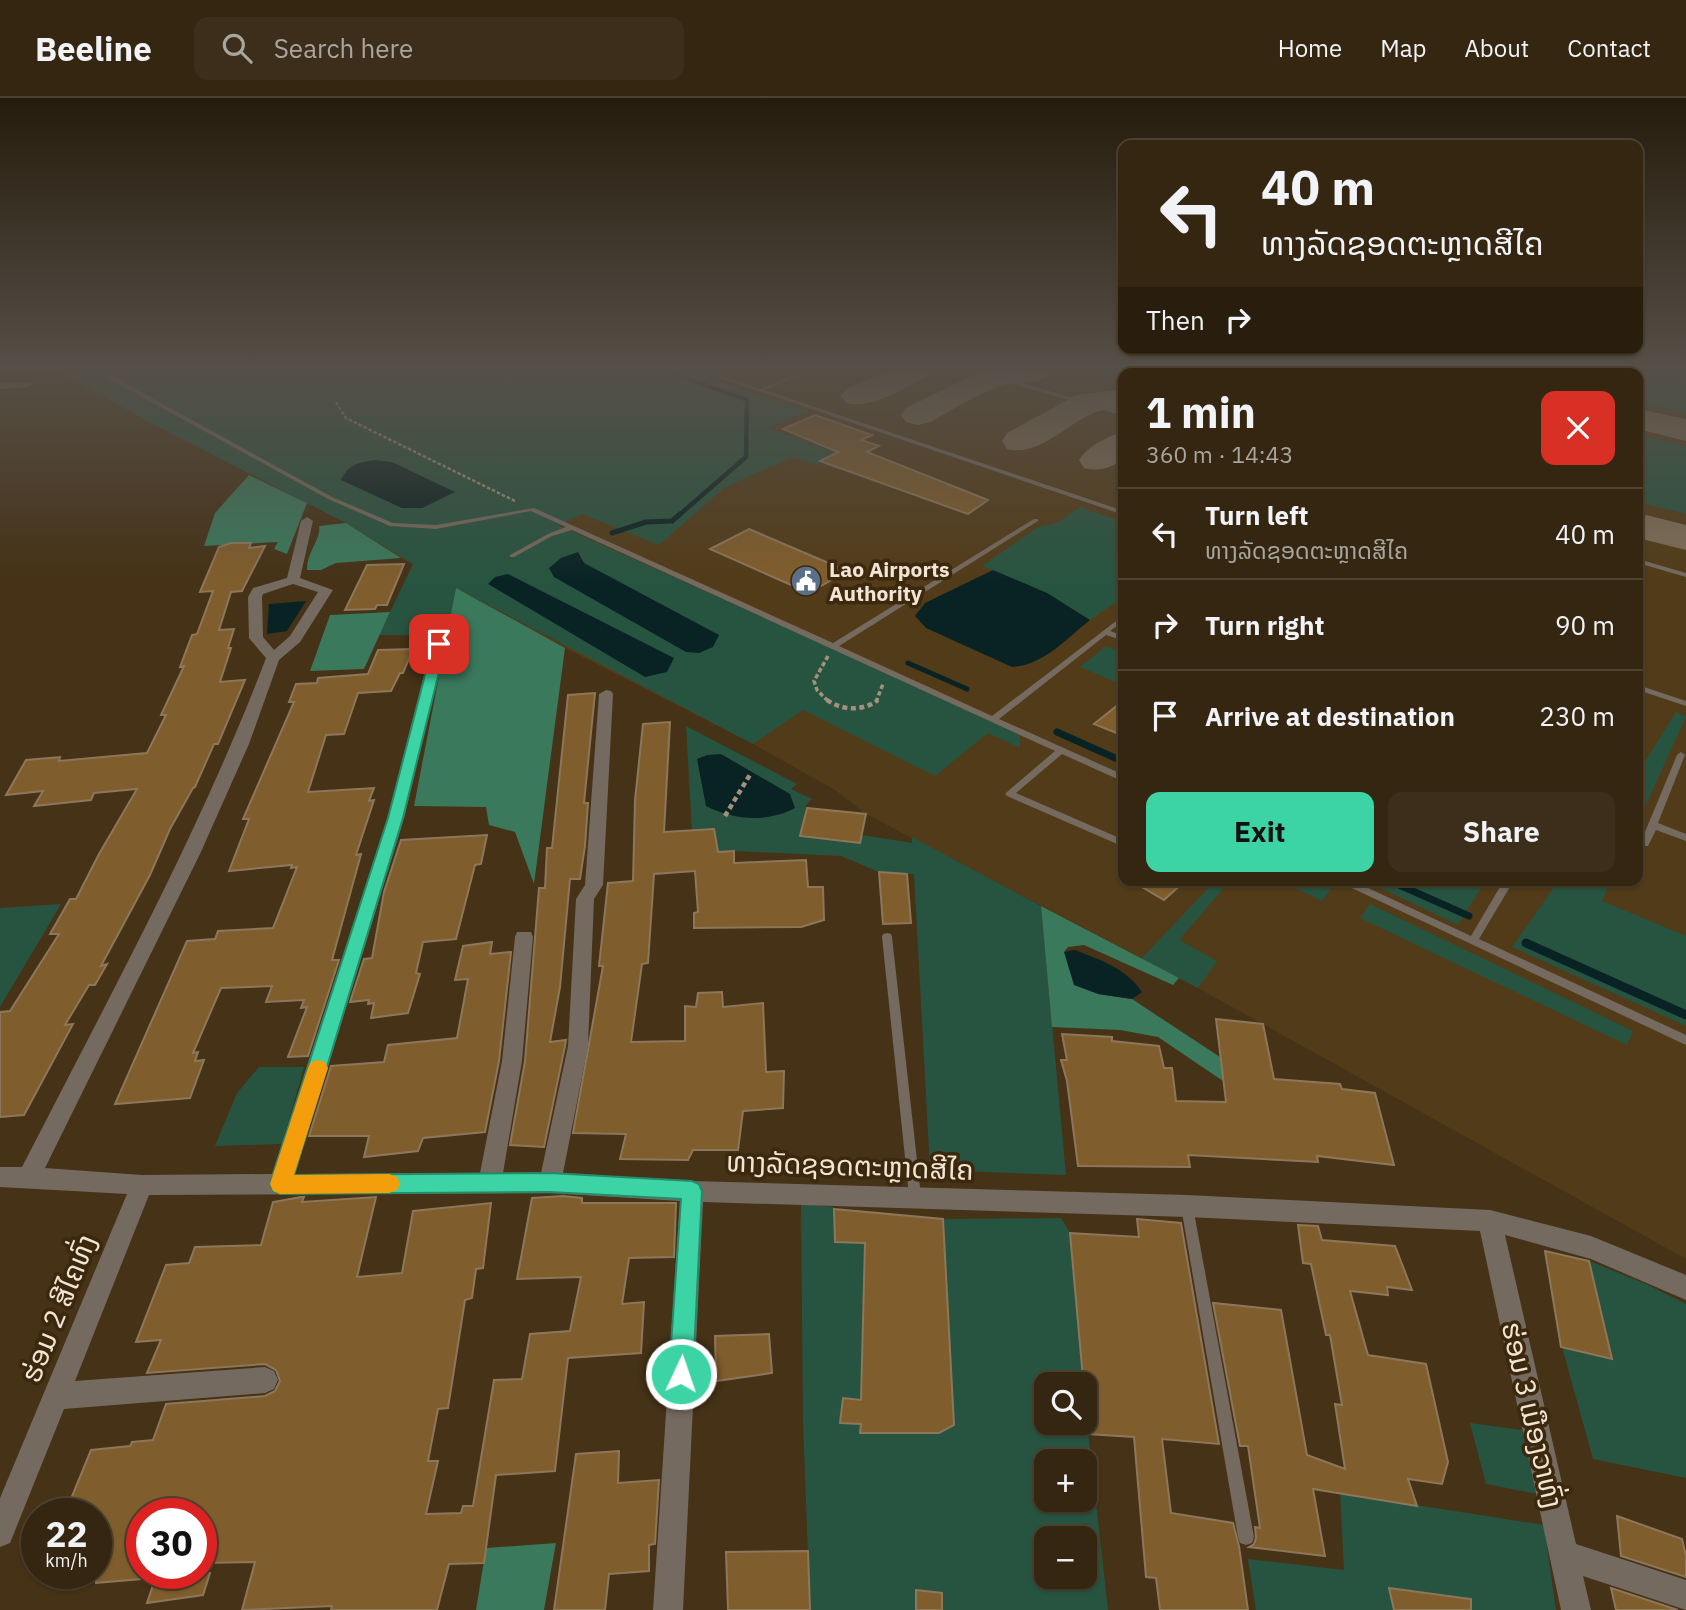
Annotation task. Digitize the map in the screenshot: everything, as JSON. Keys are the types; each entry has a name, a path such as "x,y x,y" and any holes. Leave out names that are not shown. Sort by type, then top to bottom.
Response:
{"street":[{"path":"293,580 307,522"},
{"path":"29,1177 191,854 241,744 273,658 295,639 326,590 293,580 266,587 255,597 256,638 273,658"},
{"path":"280,1184 396,818 439,644"},
{"path":"550,1183 578,1046 585,899 594,885 606,694"},
{"path":"490,1183 512,1061 524,937"},
{"name":"ທາງລັດຊອດຕະຫຼາດສີໄຄ","path":"0,1177 142,1185 550,1183 692,1191 1187,1206 1490,1221 1523,1227 1606,1251 1686,1288"},
{"name":"ຮ່ອມ 2 ສີໄຄທົ່ງ","path":"0,1533 142,1185"},
{"path":"667,1610 692,1191"},
{"name":"ຮ່ອມ 3 ເມືອງວາທົ່ງ","path":"1490,1221 1576,1610"},
{"path":"56,1396 265,1380"},
{"path":"1564,1555 1686,1595"}],"lane":[{"path":"224,440 330,498 375,519 410,527 436,527 532,509 1118,776"},
{"path":"907,440 1118,511"},
{"path":"834,646 1036,520"},
{"path":"512,556 550,535 573,527"},
{"path":"1643,562 1686,575"},
{"path":"993,719 1118,622"},
{"path":"1105,632 1118,637"},
{"path":"1643,689 1686,704"},
{"path":"1061,750 1010,794 1118,841"},
{"path":"1645,844 1681,755"},
{"path":"1653,825 1686,838"},
{"path":"1355,886 1686,1040"},
{"path":"1473,941 1505,886"},
{"path":"887,937 915,1196"},
{"path":"1187,1206 1246,1537"}],"path":[{"path":"390,440 532,509"},
{"path":"834,646 814,681 816,692 828,701 846,708 869,708 878,701 887,670"},
{"path":"725,816 751,773"}],"shaded area":[{"path":"183,440 1118,440 1118,886 1643,886 1643,440 1686,440 1686,1259 1198,988 866,814 835,790 753,744 565,648 401,558 346,523"}],"green space":[{"path":"183,440 799,440 839,454 817,465 792,457 724,488 659,545 582,514 558,525 1013,730 1020,737 1020,748 988,733 935,776 803,710 753,744 456,588 448,635 379,635 413,564 346,523"},
{"path":"1643,440 1658,440 1686,446 1686,514 1643,503"},
{"path":"249,475 307,503 287,554 274,549 278,542 204,546 215,513"},
{"path":"1080,507 1118,520 1118,600 1090,620 1047,593 982,566 1038,527 1057,523"},
{"path":"346,523 401,558 336,563 321,570 307,570 319,526"},
{"path":"456,588 565,648 534,884 515,832 489,825 486,807 414,806"},
{"path":"390,612 364,669 310,671 330,615"},
{"path":"1106,646 1118,650 1118,683 1080,667"},
{"path":"1676,712 1686,717 1643,811 1644,763"},
{"path":"686,726 797,784 791,789 812,799 806,805 800,836 859,843 862,835 912,843 912,837 1041,906 1066,1175 930,1170 914,874 879,872 841,856 718,852 714,829 692,830"},
{"path":"1210,886 1226,886 1179,940 1217,961 1198,988 1141,959"},
{"path":"1291,886 1325,886 1331,889 1322,901"},
{"path":"1377,886 1482,886 1458,925"},
{"path":"1555,886 1608,886 1602,901 1686,936 1686,1026 1512,947"},
{"path":"61,904 0,1007 0,908"},
{"path":"1370,904 1633,1031 1627,1045 1360,918"},
{"path":"1041,906 1179,978 1173,985 1084,945 1068,947 1064,952 1098,994 1132,999 1220,1057 1223,1081 1158,1037 1120,1030 1052,1027"},
{"path":"259,1067 304,1067 282,1144 215,1146 237,1093"},
{"path":"801,1204 834,1207 835,1242 865,1243 861,1433 939,1433 954,1425 943,1219 1061,1218 1070,1233 1082,1372 1034,1372 1034,1435 1088,1435 1090,1449 1034,1449 1034,1512 1097,1511 1108,1610 810,1610 803,1422"},
{"path":"1589,1261 1686,1304 1686,1478 1593,1459 1562,1347 1612,1359"},
{"path":"1470,1423 1522,1430 1537,1494 1486,1484"},
{"path":"1340,1493 1544,1525 1556,1610 1256,1610 1248,1559 1344,1570"},
{"path":"556,1543 544,1610 476,1610 486,1548"}],"water":[{"path":"375,460 392,462 455,492 422,508 402,508 341,480 355,465"},
{"path":"578,552 584,563 719,635 713,647 699,653 686,652 554,577 549,568 561,558"},
{"path":"993,570 1047,593 1090,620 1044,656 1012,667 926,628 915,616 925,603"},
{"path":"508,574 674,658 667,672 645,677 488,584 495,577"},
{"path":"306,601 287,631 267,634 269,604"},
{"path":"721,754 790,794 795,808 773,816 750,818 716,811 706,806 697,759"},
{"path":"1075,950 1120,971 1142,992 1132,999 1098,994 1074,985 1064,952"}],"building":[{"path":"808,440 862,440 879,446 867,452 988,500 968,514 820,461 838,452"},
{"path":"749,529 847,571 809,593 710,549"},
{"path":"231,543 251,543 249,548 265,546 242,591 231,592 219,630 234,629 220,682 245,680 218,744 214,744 195,787 170,829 150,875 101,966 107,964 95,985 89,985 65,1025 73,1024 24,1115 0,1117 0,1012 10,1011 59,934 50,934 70,899 76,899 137,789 94,793 91,800 34,806 43,791 6,795 26,760 60,757 59,761 147,753 166,715 161,715 184,666 180,667 192,635 197,634 213,591 200,592 219,547"},
{"path":"404,564 387,605 377,605 375,609 345,610 367,565"},
{"path":"413,649 403,673 400,673 391,691 358,693 344,734 326,735 308,792 374,788 369,801 374,800 356,855 361,854 332,960 339,960 308,1056 288,1057 307,1007 301,1008 304,1000 266,1002 272,986 221,988 193,1053 198,1052 195,1061 204,1060 190,1098 115,1104 187,941 215,939 218,931 273,928 297,867 291,868 292,865 229,871 249,819 243,819 294,702 289,702 296,684 317,683 318,678 368,674 378,650"},
{"path":"595,693 584,803 588,803 585,846 580,879 570,879 560,987 550,1042 566,1040 565,1046 544,1147 510,1145 525,1061 539,888 545,888 547,848 552,848 568,695"},
{"path":"1118,705 1118,734 1094,724"},
{"path":"670,722 664,832 714,829 718,852 734,851 734,863 806,860 808,887 823,887 824,920 801,927 694,928 694,913 698,912 695,871 654,874 648,963 642,964 631,1042 685,1041 685,1006 696,1007 698,993 722,992 723,1007 763,1003 766,1072 784,1071 783,1108 743,1111 738,1150 693,1150 688,1160 620,1159 626,1134 573,1133 603,966 599,966 608,883 633,881 635,800 643,724"},
{"path":"807,808 866,814 860,843 800,836"},
{"path":"487,835 481,864 475,865 456,939 423,942 416,973 420,974 408,1013 371,1018 374,1003 368,1004 369,1000 350,1002 364,959 372,958 384,892 401,840"},
{"path":"879,872 907,874 911,923 883,924"},
{"path":"1140,886 1179,886 1164,900"},
{"path":"492,942 490,954 511,952 499,1061 485,1132 423,1138 418,1151 364,1157 369,1136 309,1136 331,1066 384,1062 388,1045 457,1038 468,979 455,980 463,946"},
{"path":"1216,1019 1263,1024 1274,1079 1340,1084 1342,1089 1375,1093 1394,1165 1317,1156 1318,1162 1188,1155 1190,1167 1078,1166 1067,1081 1061,1060 1067,1060 1062,1034 1112,1037 1112,1041 1159,1046 1164,1068 1172,1068 1176,1101 1226,1102"},
{"path":"563,1196 582,1198 582,1203 676,1203 674,1257 629,1258 622,1304 644,1302 641,1353 568,1358 555,1471 496,1475 484,1563 449,1564 437,1610 331,1610 332,1606 242,1610 255,1562 217,1563 217,1498 126,1498 126,1580 112,1582 112,1498 71,1498 91,1450 130,1446 132,1442 153,1440 166,1404 265,1396 275,1391 280,1381 276,1370 265,1364 147,1373 161,1340 136,1342 166,1265 189,1263 195,1247 261,1245 273,1202 301,1197 304,1197 302,1202 376,1197 357,1277 402,1273 413,1211 491,1203 483,1268 476,1269 472,1298 465,1300 448,1408 438,1409 428,1461 438,1461 426,1514 461,1513 463,1506 473,1506 494,1380 522,1379 530,1334 570,1331 581,1277 517,1279 532,1198"},
{"path":"834,1209 943,1219 954,1425 939,1433 860,1433 861,1424 840,1423 843,1398 861,1400 865,1243 835,1242"},
{"path":"1137,1219 1181,1223 1219,1444 1162,1439 1171,1513 1233,1523 1248,1610 1160,1610 1156,1578 1146,1577 1134,1437 1097,1435 1097,1372 1082,1372 1070,1233 1139,1237"},
{"path":"1298,1225 1318,1226 1322,1240 1395,1246 1412,1290 1387,1287 1388,1295 1350,1291 1368,1355 1426,1364 1448,1462 1442,1484 1408,1479 1417,1506 1313,1489 1325,1556 1249,1547 1254,1544 1256,1538 1255,1527 1260,1528 1248,1446 1240,1446 1213,1303 1281,1310 1307,1455 1345,1469 1335,1404 1342,1405 1330,1335 1326,1335 1311,1264 1303,1263"},
{"path":"1545,1251 1589,1261 1612,1359 1561,1347"},
{"path":"769,1334 772,1373 716,1381 715,1336"},
{"path":"619,1451 618,1483 659,1480 655,1544 649,1545 649,1571 609,1574 605,1610 554,1610 576,1454"},
{"path":"1617,1516 1682,1539 1686,1556 1686,1577 1621,1556"},
{"path":"808,1551 810,1610 728,1610 726,1552"},
{"path":"1389,1588 1471,1599 1471,1610 1394,1610"},
{"path":"1611,1588 1678,1610 1616,1610"},
{"path":"152,1589 205,1589 203,1595 147,1603"},
{"path":"916,1590 942,1593 942,1610 916,1610"}],"waterway":[{"path":"678,516 746,457 746,440"},
{"path":"612,533 646,522 672,521 680,514"},
{"path":"908,663 967,689"},
{"path":"1057,732 1118,759"},
{"path":"1402,886 1469,916"},
{"path":"1526,943 1686,1015"}],"taxiway":[{"path":"1097,460 1118,447"},
{"path":"1643,526 1686,538"}],"slow traffic":[{"path":"318,1068 280,1184 389,1184"}],"place":[{"name":"Lao Airports Authority","path":"806,581"}],"route":[{"path":"439,644 396,818 280,1184 550,1183 692,1191 681,1374"}]}
